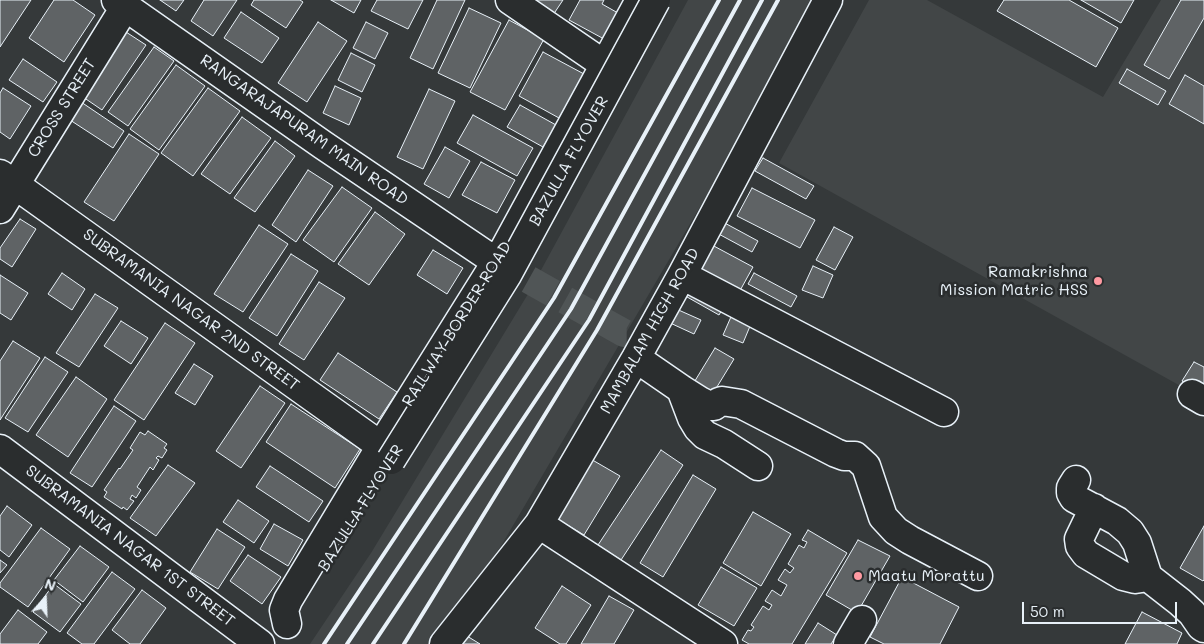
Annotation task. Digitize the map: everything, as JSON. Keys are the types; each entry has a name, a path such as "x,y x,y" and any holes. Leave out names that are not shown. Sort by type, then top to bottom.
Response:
{"street":[{"path":"510,0 605,65"},
{"name":"RAILWAY BORDER ROAD","path":"287,624 284,610 288,600 495,261 640,0"},
{"name":"BAZULLA FLYOVER","path":"287,624 507,275 656,0"},
{"name":"MAMBALAM HIGH ROAD","path":"444,644 539,524 682,275 828,0"},
{"name":"RANGARAJAPURAM MAIN ROAD","path":"121,3 323,145 495,261"},
{"name":"CROSS STREET","path":"0,209 7,179 121,3"},
{"name":"SUBRAMANIA NAGAR 2ND STREET","path":"7,179 381,446"},
{"path":"637,329 702,215 721,201"},
{"path":"682,275 944,412"},
{"path":"636,358 681,389 710,406 714,406 722,401 741,404 836,453 844,456 855,456 866,466 883,517 896,530 910,540 978,576"},
{"path":"681,389 692,418 698,428 706,435 758,466"},
{"path":"724,444 749,408"},
{"name":"SUBRAMANIA NAGAR 1ST STREET","path":"0,449 260,644"},
{"path":"1076,480 1071,488 1071,494 1074,498 1094,508 1130,532 1137,543 1148,577 1192,613 1199,633"},
{"path":"1094,508 1079,539 1080,546 1086,554 1123,576 1135,579 1148,577"},
{"path":"539,524 724,644"},
{"path":"848,644 862,620"}],"shaded area":[{"path":"688,0 819,0 805,28 501,546 429,644 310,644 371,553 528,294"},
{"name":"Ramakrishna Mission Matric HSS","path":"869,0 927,0 1103,97 1161,0 1204,0 1204,399 779,163"}],"building":[{"path":"0,0 31,0 0,47"},
{"path":"54,0 73,0 95,15 64,62 29,38"},
{"path":"160,0 184,0 176,11"},
{"path":"204,0 237,0 213,36 191,21"},
{"path":"254,0 300,0 303,2 286,28 251,5"},
{"path":"331,0 361,0 354,13"},
{"path":"377,0 423,0 408,29 371,11"},
{"path":"437,0 465,0 433,69 410,58"},
{"path":"532,0 563,0 553,15"},
{"path":"580,0 604,0 602,4 618,13 604,39 569,20"},
{"path":"1004,0 1069,0 1118,28 1096,67 997,11"},
{"path":"1081,0 1134,0 1121,23"},
{"path":"1181,0 1204,0 1204,18 1169,79 1144,65"},
{"path":"469,8 501,23 470,88 438,73"},
{"path":"241,12 279,38 262,63 224,38"},
{"path":"509,20 544,39 505,110 470,92"},
{"path":"318,22 347,41 307,102 278,83"},
{"path":"366,22 388,33 375,59 353,48"},
{"path":"126,32 146,45 102,110 83,97"},
{"path":"154,47 174,61 128,126 108,112"},
{"path":"543,52 584,74 559,118 519,96"},
{"path":"351,53 375,65 362,92 338,80"},
{"path":"23,59 57,82 43,102 9,80"},
{"path":"176,65 205,86 159,150 130,129"},
{"path":"1127,69 1166,91 1158,105 1119,83"},
{"path":"1185,75 1204,86 1204,124 1169,104"},
{"path":"335,86 361,98 349,125 323,113"},
{"path":"3,88 31,106 10,139 0,132 0,93"},
{"path":"208,88 240,111 193,176 161,153"},
{"path":"429,89 455,101 423,169 397,157"},
{"path":"81,102 124,131 113,148 70,120"},
{"path":"520,105 556,125 543,147 507,127"},
{"path":"473,115 533,148 517,176 457,143"},
{"path":"242,117 271,138 230,194 201,174"},
{"path":"129,134 159,154 114,221 84,202"},
{"path":"275,141 295,156 255,212 234,198"},
{"path":"445,147 470,161 449,198 424,184"},
{"path":"763,158 814,186 806,199 755,171"},
{"path":"481,162 515,180 497,213 462,195"},
{"path":"308,170 333,186 296,242 272,225"},
{"path":"342,187 372,208 334,262 303,240"},
{"path":"752,188 815,220 800,248 737,216"},
{"path":"375,212 405,234 369,285 338,264"},
{"path":"20,219 36,229 12,267 0,259 0,248"},
{"path":"721,221 758,241 752,252 715,232"},
{"path":"259,225 288,244 243,312 214,294"},
{"path":"834,227 853,237 835,270 816,260"},
{"path":"712,245 753,267 737,296 696,273"},
{"path":"433,250 463,268 447,294 417,275"},
{"path":"291,254 318,271 277,336 249,318"},
{"path":"813,266 833,275 823,298 802,290"},
{"path":"62,273 85,289 72,310 48,294"},
{"path":"754,273 797,296 791,307 748,284"},
{"path":"0,275 28,293 11,320 0,313"},
{"path":"687,279 727,301 719,315 680,293"},
{"path":"319,282 345,298 304,360 279,344"},
{"path":"95,294 118,308 79,367 56,353"},
{"path":"674,308 701,320 694,334 668,322"},
{"path":"734,310 753,319 743,343 723,335"},
{"path":"121,321 148,338 131,364 104,346"},
{"path":"165,323 195,343 144,420 114,400"},
{"path":"13,341 40,358 0,420 0,361"},
{"path":"715,348 734,359 712,395 693,384"},
{"path":"338,353 397,392 379,419 320,380"},
{"path":"45,357 68,372 28,432 5,418"},
{"path":"1194,362 1204,367 1204,394 1182,381"},
{"path":"194,364 213,376 195,405 175,393"},
{"path":"76,377 107,399 68,457 36,435"},
{"path":"260,386 285,403 241,468 216,451"},
{"path":"291,404 360,449 335,488 266,442"},
{"path":"114,406 136,421 92,487 70,473"},
{"path":"148,431 167,444 164,448 167,450 162,458 158,456 156,458 159,460 153,470 150,467 137,487 141,490 136,498 132,495 130,499 134,501 127,510 123,507 122,509 104,497 107,492 104,490 133,450 130,448 140,432 145,435"},
{"path":"661,450 683,465 621,560 598,545"},
{"path":"589,458 620,476 584,535 554,517"},
{"path":"168,465 195,483 156,536 130,518"},
{"path":"270,466 323,501 309,522 256,487"},
{"path":"693,475 716,489 663,577 640,563"},
{"path":"238,500 269,521 254,543 223,522"},
{"path":"7,506 32,525 9,557 0,550 0,516"},
{"path":"753,512 791,534 761,586 723,563"},
{"path":"274,524 303,540 288,566 260,549"},
{"path":"1204,526 1204,580 1203,581 1180,568"},
{"path":"41,528 70,549 28,607 0,587 0,583"},
{"path":"217,529 245,547 218,589 190,572"},
{"path":"808,530 847,553 792,644 749,644 742,640 748,630 751,631 754,627 751,625 763,606 769,610 772,605 765,601 772,590 781,596 787,585 778,580 785,569 790,573 794,568 788,564 799,545 804,548 807,542 802,540"},
{"name":"Maatu Morattu","path":"858,540 890,556 857,613 826,595"},
{"path":"80,546 109,567 83,602 54,580"},
{"path":"248,555 281,577 262,604 230,581"},
{"path":"0,560 7,565 0,573"},
{"path":"721,567 757,588 734,626 698,605"},
{"path":"112,572 135,589 94,644 82,644 67,633"},
{"path":"902,577 959,607 940,644 884,644 870,637"},
{"path":"54,584 81,604 60,632 33,612"},
{"path":"562,586 591,605 566,644 560,644 535,628"},
{"path":"142,590 166,608 140,644 130,644 112,630"},
{"path":"609,596 634,610 614,644 581,644"},
{"path":"18,610 47,632 38,644 0,644 0,634"},
{"path":"1142,612 1182,633 1177,644 1125,644"},
{"path":"818,623 837,635 831,644 805,644"},
{"path":"462,633 480,644 455,644"}],"tunnel":[{"path":"492,259 624,333 633,333 637,329"}],"railway":[{"path":"324,644 554,298 719,0"},
{"path":"347,644 571,309 740,0"},
{"path":"373,644 589,320 762,0"},
{"path":"404,644 597,330 778,0"}],"place":[{"name":"Ramakrishna Mission Matric HSS","path":"1098,281"},
{"name":"Maatu Morattu","path":"858,576"}]}
